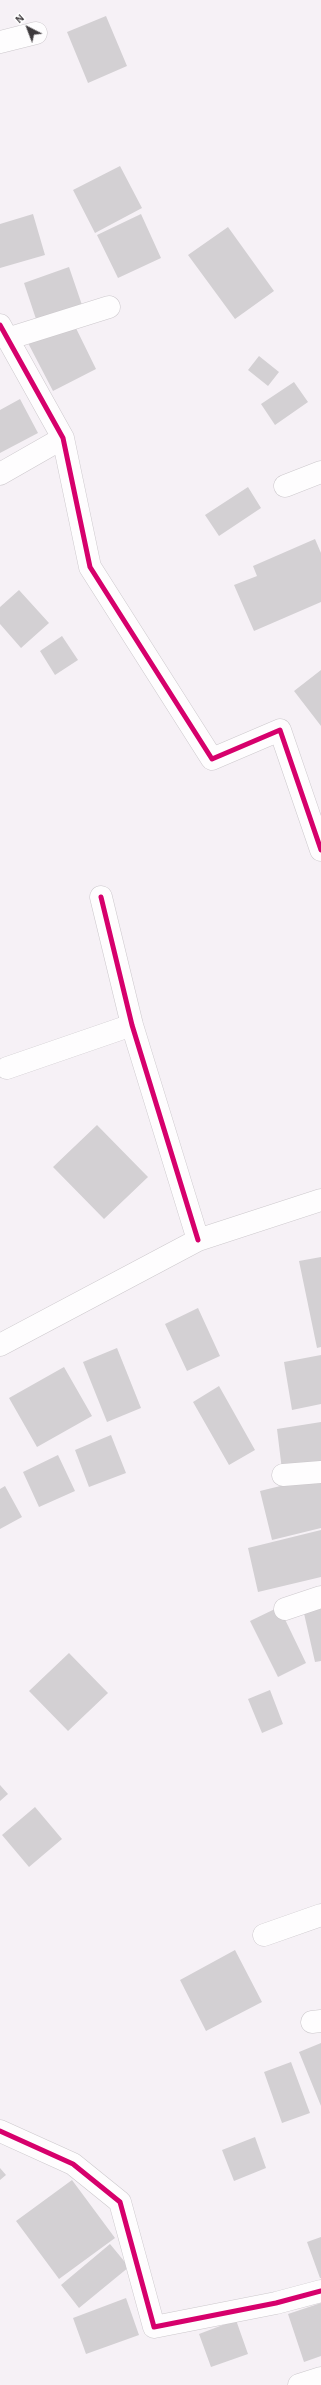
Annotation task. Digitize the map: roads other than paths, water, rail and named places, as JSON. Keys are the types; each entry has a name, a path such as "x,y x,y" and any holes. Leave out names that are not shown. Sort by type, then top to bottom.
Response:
{"street":[{"path":"0,42 36,33"},
{"path":"109,307 3,332 63,438 90,567 212,760 280,730 321,850"},
{"path":"0,474 63,438"},
{"path":"285,486 321,472"},
{"path":"101,897 132,1025 198,1240"},
{"path":"7,1068 132,1025"},
{"path":"0,1345 198,1240 321,1200"},
{"path":"283,1475 321,1472"},
{"path":"285,1609 321,1597"},
{"path":"264,1935 321,1915"},
{"path":"0,2131 73,2164 120,2202 154,2327 276,2303 321,2291"},
{"path":"299,2385 321,2378"}]}
